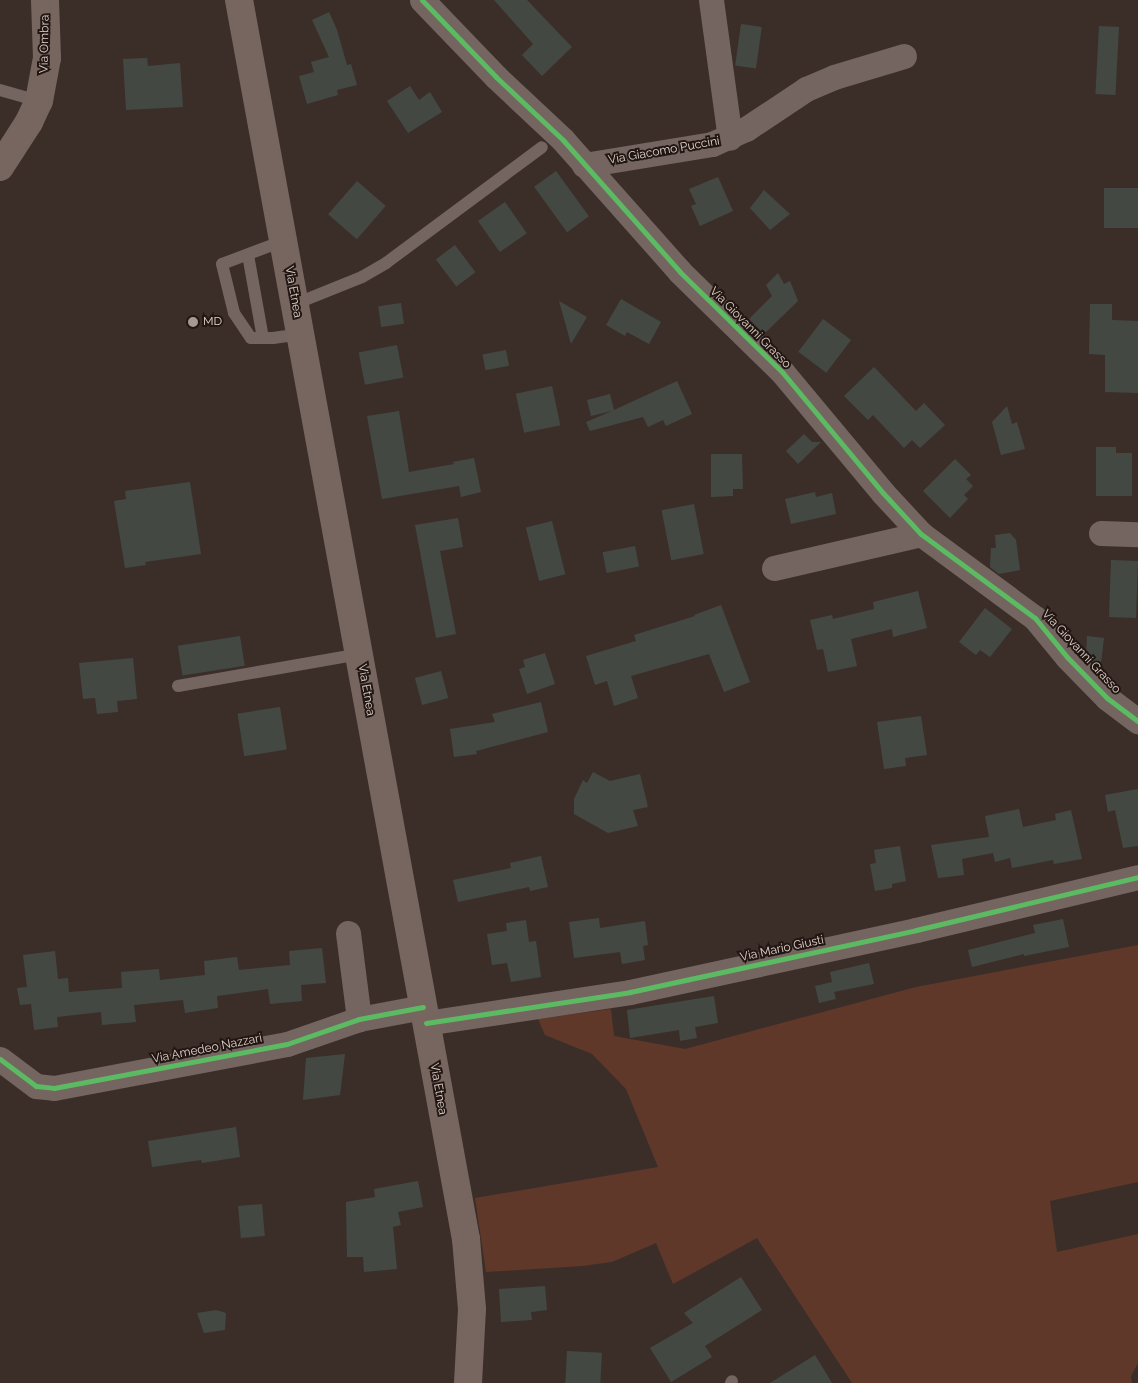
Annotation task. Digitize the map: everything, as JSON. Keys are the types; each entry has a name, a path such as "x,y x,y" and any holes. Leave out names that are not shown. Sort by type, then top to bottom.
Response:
{"main road":[{"name":"Via Ombra","path":"0,167 30,122 40,101 47,58 45,0"},
{"name":"Via Etnea","path":"239,0 425,1015 470,1273 472,1318 468,1383"}],"street":[{"name":"Via Giovanni Grasso","path":"422,0 496,77 563,140 680,272 782,373 921,534 1035,618 1067,657 1107,698 1138,721"},
{"path":"711,0 730,138"},
{"name":"Via Giacomo Puccini","path":"584,165 712,144 730,138 806,89 834,77 904,56"},
{"path":"1101,533 1138,534"},
{"path":"774,568 921,534"},
{"name":"Via Mario Giusti","path":"425,1015 630,992 916,930 1138,878"},
{"path":"348,932 360,1019"},
{"name":"Via Amedeo Nazzari","path":"0,1059 36,1086 54,1088 287,1044 360,1019 425,1015"}],"lane":[{"path":"0,90 40,101"},
{"path":"295,304 362,277 386,263 542,147"},
{"path":"283,241 222,264 234,313 251,338 300,334"},
{"path":"248,254 263,338"},
{"path":"178,686 359,654"}],"shaded area":[{"path":"1138,945 1138,1182 1050,1201 1057,1252 1138,1234 1138,1363 1131,1376 1132,1383 852,1383 757,1238 673,1284 656,1243 612,1262 582,1266 486,1272 475,1198 658,1167 626,1089 592,1054 545,1035 538,1019 611,1009 614,1036 685,1049 916,987"}],"building":[{"path":"494,0 527,0 572,47 542,76 522,55 533,44"},
{"path":"329,12 337,30 347,65 351,64 357,85 337,90 338,95 307,104 299,76 314,72 311,62 329,57 312,20"},
{"path":"741,24 762,27 756,69 735,66"},
{"path":"1099,26 1119,27 1115,95 1095,94"},
{"path":"147,58 148,66 180,63 183,107 126,110 123,59"},
{"path":"410,86 419,100 430,92 442,112 408,133 387,101"},
{"path":"556,171 589,216 567,232 534,187"},
{"path":"718,177 733,211 700,226 691,206 696,204 689,189"},
{"path":"357,181 386,206 357,239 328,214"},
{"path":"1104,188 1138,188 1138,228 1104,228"},
{"path":"764,190 790,214 770,230 750,208"},
{"path":"505,202 527,233 500,252 478,221"},
{"path":"455,245 475,272 456,287 436,259"},
{"path":"778,273 784,284 790,281 798,301 764,334 749,319 772,296 766,285"},
{"path":"621,299 661,322 649,344 627,332 625,336 606,325"},
{"path":"559,301 587,317 571,344"},
{"path":"401,303 404,324 381,327 378,306"},
{"path":"1090,304 1112,304 1112,320 1138,321 1138,393 1105,392 1105,355 1089,354"},
{"path":"823,319 851,340 826,373 798,352"},
{"path":"397,345 403,377 365,385 359,352"},
{"path":"506,350 509,366 485,370 482,355"},
{"path":"874,367 916,411 924,403 945,425 920,448 912,440 904,448 873,415 868,420 844,396"},
{"path":"677,381 692,414 666,426 663,420 648,427 643,417 590,431 586,422 612,411 591,416 587,400 610,394 614,410"},
{"path":"552,386 560,425 524,433 516,394"},
{"path":"1007,406 1012,424 1017,422 1025,449 1001,455 992,422"},
{"path":"399,411 409,472 454,464 453,462 474,458 481,492 461,497 459,486 382,499 367,416"},
{"path":"804,434 812,442 821,442 798,464 786,451"},
{"path":"1096,447 1116,447 1116,453 1132,453 1132,496 1096,496"},
{"path":"711,454 742,454 743,489 733,489 733,496 711,497"},
{"path":"955,459 971,475 966,479 973,486 964,495 968,499 950,518 923,491"},
{"path":"190,482 201,554 145,562 146,565 125,568 114,501 126,499 125,491"},
{"path":"815,492 816,497 832,493 836,514 791,524 785,499"},
{"path":"694,504 704,554 671,560 662,510"},
{"path":"458,518 463,547 440,551 456,634 436,638 415,525"},
{"path":"552,521 565,574 539,581 526,528"},
{"path":"1010,533 1016,540 1020,570 999,574 990,567 991,548 996,548 995,535"},
{"path":"635,546 639,567 607,573 603,552"},
{"path":"1111,560 1138,561 1136,618 1109,617"},
{"path":"918,591 927,628 893,637 892,629 851,639 857,666 828,672 823,649 817,650 810,620 832,615 833,619 874,609 873,602"},
{"path":"721,605 750,682 724,692 709,654 631,676 638,698 614,706 607,681 595,685 586,656 636,641 634,635 695,616"},
{"path":"985,608 1012,629 990,657 980,650 976,655 959,642"},
{"path":"240,636 245,666 182,675 178,646"},
{"path":"1087,636 1104,638 1100,671 1086,656"},
{"path":"545,653 555,684 527,694 519,669 525,667 523,660"},
{"path":"133,658 137,699 117,701 118,712 97,714 95,698 83,699 79,663"},
{"path":"441,671 448,698 422,705 415,678"},
{"path":"541,702 548,732 476,751 477,754 454,757 450,729 495,722 492,714"},
{"path":"280,707 287,749 244,756 238,714"},
{"path":"921,716 927,755 905,758 906,766 884,769 877,722"},
{"path":"593,772 610,781 640,774 648,807 633,810 638,826 608,833 574,814 574,799 583,780 587,783"},
{"path":"1138,789 1138,846 1123,848 1115,810 1108,812 1105,795"},
{"path":"1019,809 1023,827 1056,820 1055,814 1071,810 1082,859 1054,864 1053,860 1012,868 1010,858 995,862 993,853 962,859 964,875 938,878 931,845 989,837 985,816"},
{"path":"900,846 906,881 892,884 892,888 875,891 870,864 876,863 874,850"},
{"path":"541,856 548,887 530,891 529,887 458,902 453,880 511,868 510,863"},
{"path":"599,918 600,928 645,921 648,945 643,946 645,960 622,964 620,952 574,958 569,922"},
{"path":"1063,919 1069,947 1024,956 1024,954 972,967 968,950 1035,933 1033,925"},
{"path":"526,920 529,942 536,941 541,977 511,982 507,963 492,965 487,934 507,931 506,923"},
{"path":"322,948 326,983 301,985 302,1001 270,1004 268,989 217,996 218,1008 185,1013 183,1000 134,1005 136,1022 102,1025 101,1012 57,1017 58,1027 34,1030 31,1004 20,1005 17,988 27,987 23,955 55,951 58,979 68,978 69,992 122,988 121,972 159,969 160,980 205,975 204,961 237,957 239,970 290,965 289,951"},
{"path":"869,963 874,984 834,992 836,999 819,1003 815,986 832,982 830,972"},
{"path":"714,996 718,1023 695,1027 697,1038 680,1041 679,1030 630,1038 627,1010"},
{"path":"345,1054 340,1095 303,1100 306,1058"},
{"path":"236,1127 240,1157 202,1163 201,1160 152,1167 148,1141"},
{"path":"418,1181 423,1207 398,1212 401,1225 393,1227 397,1269 364,1272 363,1257 347,1257 346,1202 375,1197 374,1189"},
{"path":"262,1204 265,1236 241,1238 238,1206"},
{"path":"741,1277 762,1310 705,1346 712,1357 671,1382 650,1348 693,1323 684,1313"},
{"path":"545,1286 547,1310 531,1312 532,1320 501,1322 499,1289"},
{"path":"216,1310 226,1313 225,1330 204,1333 197,1313"},
{"path":"567,1351 602,1353 600,1383 565,1383"},
{"path":"815,1355 832,1383 770,1383"}],"cycle path":[{"path":"422,0 496,77 563,140 680,272 783,373 883,493 921,534 1035,618 1067,657 1107,698 1138,721"},
{"path":"426,1023 630,992 916,930 1138,877"},
{"path":"0,1059 36,1086 54,1088 287,1044 359,1019 423,1007"}],"place":[{"name":"MD","path":"193,322"}]}
